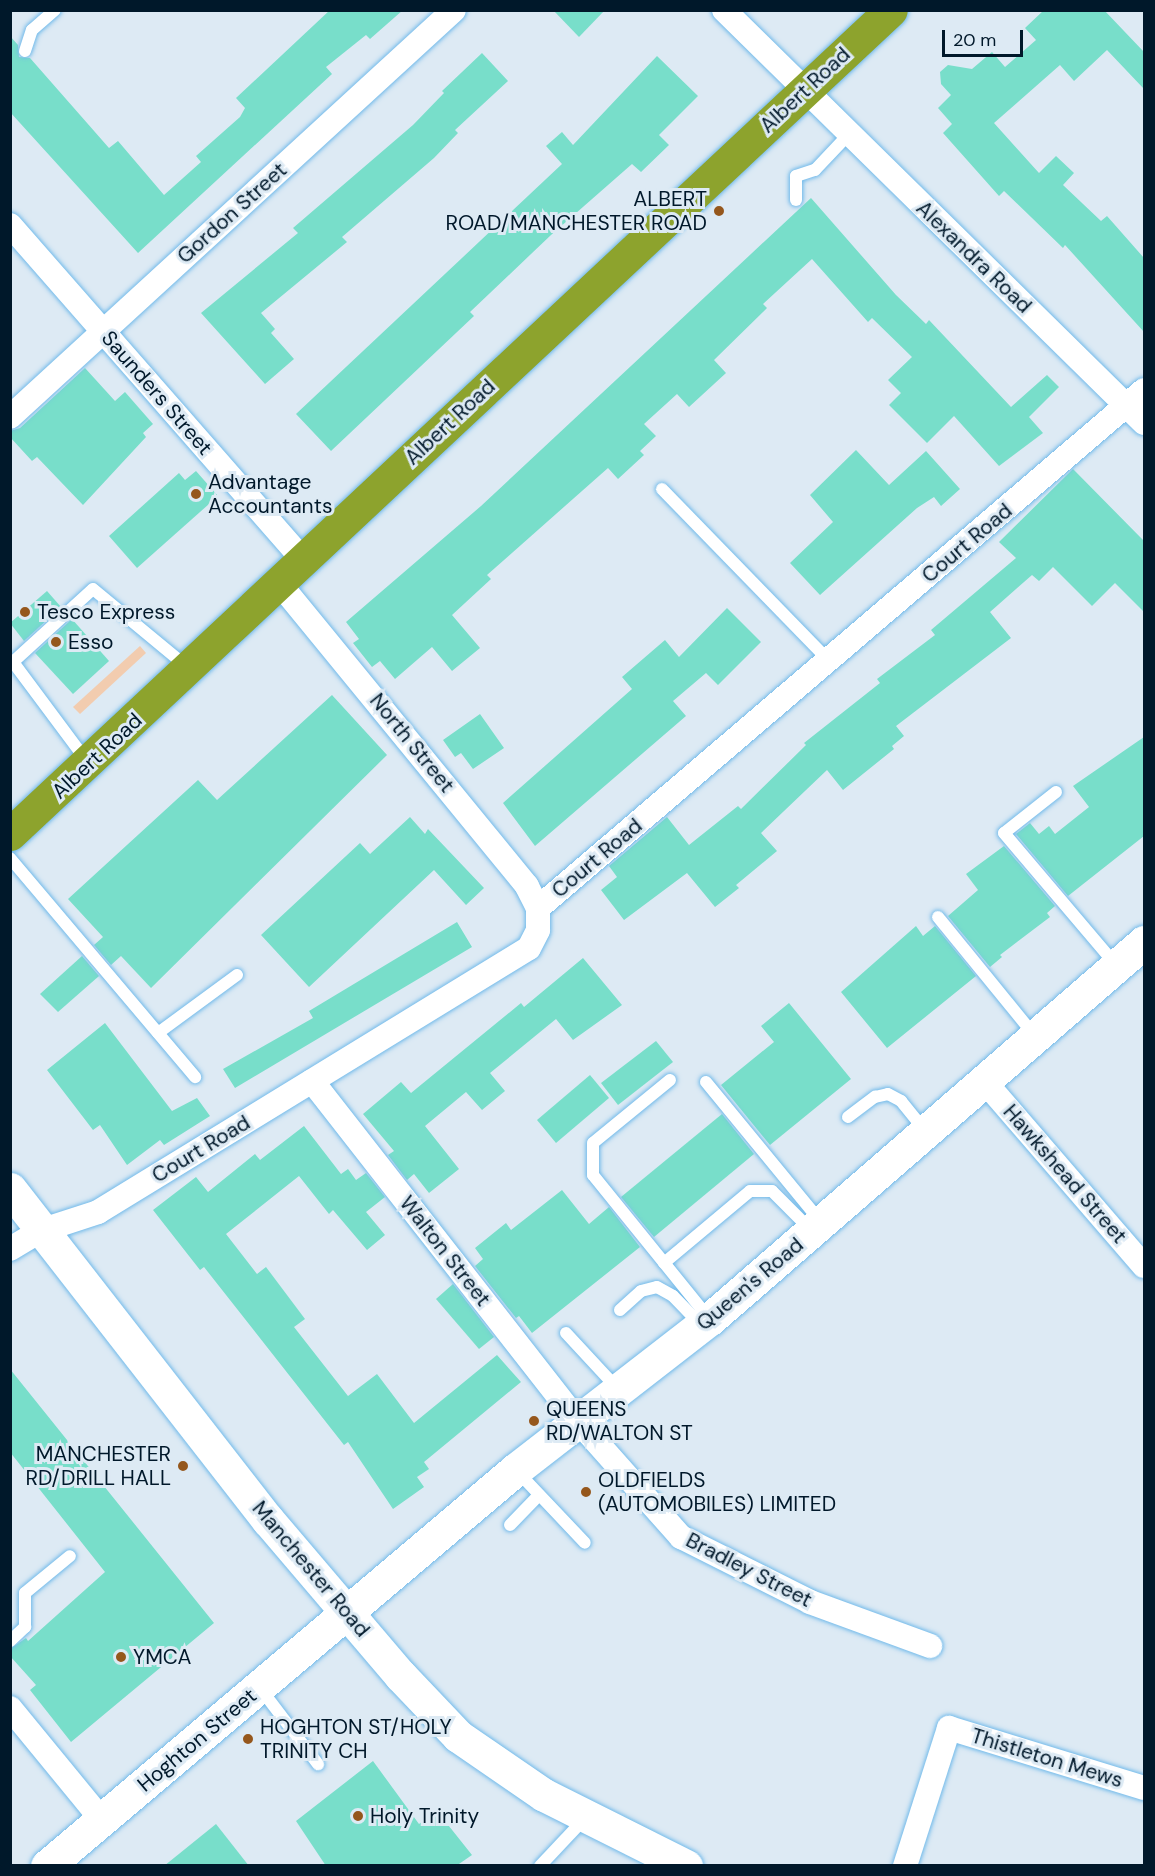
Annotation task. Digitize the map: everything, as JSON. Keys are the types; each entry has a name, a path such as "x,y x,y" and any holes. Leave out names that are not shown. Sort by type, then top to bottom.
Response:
{"highway":[{"name":"Albert Road","path":"10,834 89,764 303,560 891,10"}],"main road":[{"name":"Queen's Road","path":"346,1613 577,1420 706,1323 1144,942"},
{"name":"Manchester Road","path":"10,1189 40,1231 346,1613 458,1736 544,1795 686,1866"},
{"name":"Hoghton Street","path":"47,1866 346,1613"}],"street":[{"name":"Alexandra Road","path":"724,10 848,135 1136,398 1144,423"},
{"name":"Gordon Street","path":"10,417 450,12"},
{"name":"Saunders Street","path":"10,225 303,560"},
{"name":"Court Road","path":"10,1249 40,1231 98,1212 529,948 538,930 538,908 1136,398"},
{"name":"North Street","path":"279,583 414,744 527,886 538,908"},
{"name":"Walton Street","path":"312,1081 577,1420"},
{"name":"Hawkshead Street","path":"985,1082 1144,1266"},
{"name":"Bradley Street","path":"577,1420 681,1537 810,1602 930,1646"},
{"path":"10,1708 102,1820"},
{"name":"Thistleton Mews","path":"905,1866 949,1728 1144,1788"}],"lane":[{"path":"25,51 32,30 55,10"},
{"path":"796,200 796,176 815,170 823,158 848,135"},
{"path":"662,489 829,662"},
{"path":"89,764 13,662 93,589 189,669"},
{"path":"1056,792 1004,833 1117,966"},
{"path":"10,858 195,1077"},
{"path":"938,917 1036,1037"},
{"path":"158,1033 237,975"},
{"path":"670,1080 593,1143 590,1160 593,1175 664,1263 706,1323"},
{"path":"706,1082 817,1227"},
{"path":"848,1117 875,1097 888,1094 901,1101 926,1133"},
{"path":"664,1263 750,1191 772,1191 817,1227"},
{"path":"620,1311 641,1291 657,1287 673,1296 706,1323"},
{"path":"566,1332 618,1389"},
{"path":"515,1470 585,1543"},
{"path":"510,1525 538,1496"},
{"path":"10,1641 25,1627 26,1593 70,1556"},
{"path":"259,1687 318,1764"},
{"path":"540,1866 587,1816"}],"shaded area":[{"path":"140,646 146,653 80,714 73,707"}],"building":[{"path":"330,10 403,10 370,39 366,35 326,67 332,74 138,253 10,112 10,36 18,45 19,57 30,58 109,148 118,141 164,195 201,162 196,156 240,117 245,108 236,98"},
{"path":"553,10 605,10 579,37"},
{"path":"1044,10 1104,10 1144,52 1144,89 1107,50 1074,81 1060,65 994,123 1039,173 1056,156 1074,173 1063,185 1101,221 1107,216 1144,258 1144,332 1065,245 1063,248 1004,191 999,196 943,133 952,124 938,108 951,95 941,84 940,72 948,65 972,69 992,52 1005,67 1036,40 1025,28"},
{"path":"482,53 508,81 455,130 458,133 434,158 342,237 347,242 261,313 275,329 271,333 294,359 265,384 201,313 298,233 293,228 413,125 444,93 442,91"},
{"path":"657,56 698,96 659,135 669,145 641,172 632,164 551,235 470,312 474,316 331,451 296,414 562,164 546,146 562,132 573,145"},
{"path":"811,198 896,295 926,324 929,320 1011,407 1047,375 1059,387 1029,417 1043,433 999,466 954,416 927,443 889,405 901,393 888,380 912,357 872,318 868,322 812,259 763,304 767,308 714,360 726,373 689,407 677,394 644,424 656,436 640,451 644,455 618,479 608,468 487,575 491,579 452,615 480,648 452,671 432,647 395,679 380,661 372,667 353,643 359,639 346,622 481,506"},
{"path":"85,368 115,401 125,392 153,424 143,433 146,437 83,505 37,457 32,461 10,437 10,431 20,428"},
{"path":"856,450 889,485 926,451 960,489 941,506 934,497 917,508 820,595 790,563 833,522 810,495"},
{"path":"1073,469 1144,541 1144,612 1115,583 1092,606 1053,567 1039,581 1032,575 990,612 1011,638 896,726 904,736 892,746 894,749 843,790 827,770 761,833 777,851 736,885 739,888 715,907 687,873 624,920 601,890 617,877 609,866 667,817 689,845 738,806 741,809 806,745 804,743 880,683 877,679 935,635 931,630 1016,558 999,542"},
{"path":"196,471 218,496 137,568 109,536 179,473 185,480"},
{"path":"47,591 61,607 24,641 10,623"},
{"path":"727,608 761,642 718,685 706,673 673,701 686,716 535,846 503,803 632,689 622,677 665,640 679,657"},
{"path":"72,619 109,661 73,694 35,653"},
{"path":"332,695 387,755 151,988 121,956 111,965 94,945 103,937 68,899 198,780 217,800"},
{"path":"480,714 504,748 473,769 461,753 455,757 443,740"},
{"path":"1144,737 1144,836 1068,896 1016,834 1030,823 1039,834 1049,826 1055,834 1089,807 1073,786"},
{"path":"410,817 425,834 428,829 484,888 466,905 434,870 309,987 261,935 360,843 370,854"},
{"path":"1004,846 1055,906 1047,913 1050,917 1000,955 1002,957 990,967 948,916 978,890 966,874"},
{"path":"457,922 472,947 235,1088 223,1069 313,1018 309,1011"},
{"path":"916,926 923,936 935,926 976,976 887,1048 841,992"},
{"path":"82,956 99,976 58,1012 40,994"},
{"path":"583,958 622,1005 573,1040 556,1019 490,1073 505,1091 482,1110 466,1092 425,1126 459,1169 429,1193 414,1174 407,1180 388,1155 394,1151 363,1114 401,1082 411,1093 521,1003 524,1007"},
{"path":"789,1003 851,1079 770,1145 721,1085 774,1042 761,1026"},
{"path":"105,1023 172,1111 197,1098 210,1116 164,1145 160,1140 127,1165 100,1125 93,1130 47,1070"},
{"path":"656,1041 673,1062 618,1105 601,1083"},
{"path":"590,1075 609,1098 556,1143 537,1120"},
{"path":"722,1114 754,1154 654,1237 621,1197"},
{"path":"304,1126 341,1174 348,1169 356,1180 366,1173 385,1197 366,1212 385,1235 367,1250 333,1210 329,1214 299,1176 226,1234 257,1274 266,1267 305,1319 294,1327 348,1396 377,1374 414,1423 497,1355 521,1382 424,1462 429,1469 417,1477 424,1487 393,1509 348,1442 344,1445 204,1267 200,1270 153,1210 196,1177 208,1192 255,1154 260,1160"},
{"path":"562,1190 589,1224 609,1207 640,1247 532,1333 519,1316 516,1318 475,1266 483,1259 475,1248 506,1223 511,1230"},
{"path":"453,1284 494,1337 479,1349 436,1299"},
{"path":"10,1369 214,1623 71,1742 30,1690 36,1685 10,1656 10,1649 26,1638 28,1641 105,1572 10,1452"},
{"name":"Holy Trinity","path":"373,1761 419,1824 437,1811 472,1855 456,1866 326,1866 296,1821"},
{"path":"216,1824 249,1866 164,1866"}],"place":[{"name":"ALBERT ROAD/MANCHESTER ROAD","path":"719,211"},
{"name":"Advantage Accountants","path":"196,494"},
{"name":"Tesco Express","path":"25,612"},
{"name":"Esso","path":"56,642"},
{"name":"QUEENS RD/WALTON ST","path":"534,1421"},
{"name":"MANCHESTER RD/DRILL HALL","path":"183,1466"},
{"name":"OLDFIELDS (AUTOMOBILES) LIMITED","path":"586,1492"},
{"name":"YMCA","path":"121,1657"},
{"name":"HOGHTON ST/HOLY TRINITY CH","path":"248,1739"},
{"name":"Holy Trinity","path":"358,1816"}]}
